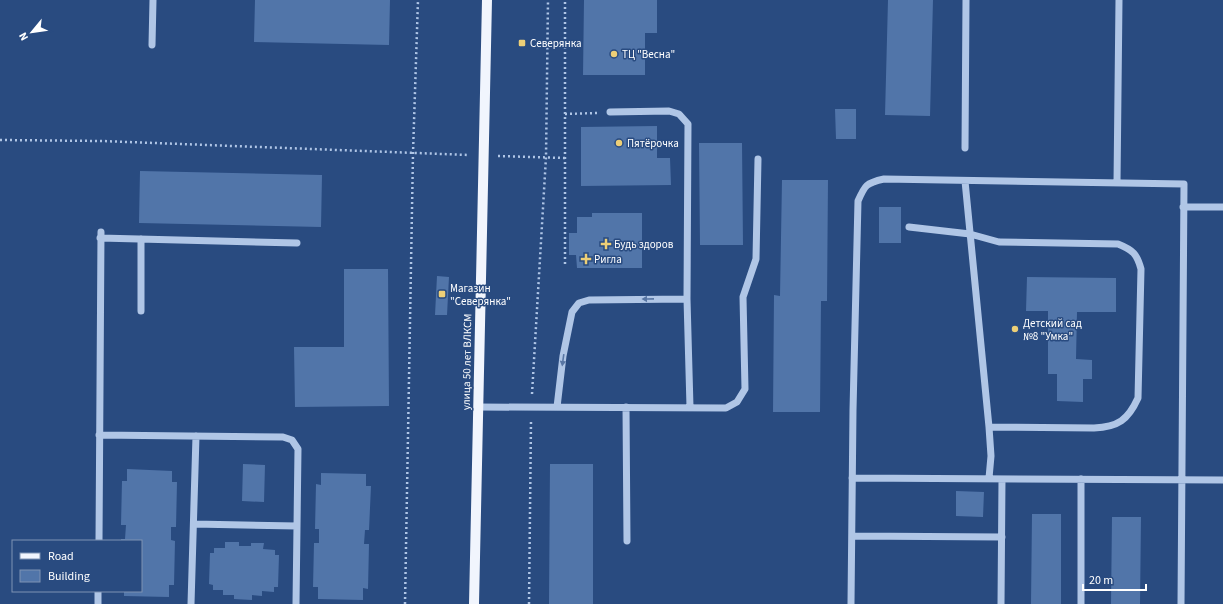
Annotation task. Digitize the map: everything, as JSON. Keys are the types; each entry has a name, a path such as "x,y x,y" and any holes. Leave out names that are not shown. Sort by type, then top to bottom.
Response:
{"main road":[{"name":"улица 50 лет ВЛКСМ","path":"474,604 487,0"}],"lane":[{"path":"152,45 153,0"},
{"path":"965,148 966,0"},
{"path":"1117,183 1119,0"},
{"path":"610,112 669,111 679,114 688,124 687,299 690,407"},
{"path":"478,407 726,408 738,402 745,389 743,297 756,259 758,159"},
{"path":"851,604 858,201 863,187 872,182 884,179 1184,184 1181,604"},
{"path":"965,181 989,427 991,456 989,478"},
{"path":"1183,207 1223,207"},
{"path":"909,227 970,234 999,242 1118,244 1129,248 1138,257 1141,269 1138,398 1132,412 1121,422 1107,427 989,427"},
{"path":"99,540 101,235 141,240 297,243"},
{"path":"141,240 141,311"},
{"path":"557,407 563,356 572,312 579,303 589,300 687,299"},
{"path":"626,407 627,541"},
{"path":"100,435 283,437 292,440 298,449 296,604"},
{"path":"191,604 196,436"},
{"path":"852,478 1223,480"},
{"path":"1001,604 1002,479"},
{"path":"1081,604 1082,479"},
{"path":"194,524 297,526"},
{"path":"852,536 1002,537"},
{"path":"98,592 98,604"}],"path":[{"path":"405,604 418,0"},
{"path":"529,604 531,407 546,157 548,0"},
{"path":"565,0 565,264"},
{"path":"565,114 610,112"},
{"path":"0,140 102,140 414,153"}],"building":[{"path":"255,0 390,0 389,45 254,42"},
{"name":"ТЦ \"Весна\"","path":"584,0 657,0 657,33 645,33 645,75 583,75"},
{"path":"888,0 933,0 930,116 885,115"},
{"path":"835,109 856,109 856,139 836,139"},
{"name":"Пятёрочка","path":"657,126 657,158 670,158 671,185 581,186 581,127"},
{"path":"699,143 742,143 743,245 700,245"},
{"path":"140,171 322,175 321,227 139,223"},
{"path":"782,180 828,180 827,301 821,301 820,412 773,412 774,295 780,296"},
{"path":"879,207 901,207 901,243 879,243"},
{"name":"Будь здоров","path":"592,213 642,213 642,268 577,268 576,255 569,255 569,233 577,233 577,217 592,217"},
{"path":"344,269 388,269 389,406 295,407 294,347 344,347"},
{"path":"437,276 449,277 447,315 435,315"},
{"path":"1027,277 1116,278 1116,312 1077,312 1076,359 1092,360 1092,379 1083,379 1083,402 1057,401 1057,374 1048,374 1048,311 1026,311"},
{"path":"243,464 265,465 264,502 242,501"},
{"path":"550,464 593,464 593,604 549,604"},
{"path":"127,469 172,471 172,482 177,482 176,527 171,527 171,540 175,541 174,585 169,585 169,597 124,596 124,592 142,592 142,540 121,540 125,539 126,525 121,525 122,481 127,481"},
{"path":"321,473 366,474 366,486 371,486 369,530 365,530 364,544 369,544 368,589 363,588 363,600 318,599 318,587 313,587 314,543 319,543 319,529 315,529 316,484 321,485"},
{"path":"956,491 984,492 983,517 956,516"},
{"path":"1032,514 1061,514 1061,604 1031,604"},
{"path":"1112,517 1141,517 1140,604 1111,604"},
{"path":"225,542 239,542 239,546 251,546 251,543 264,543 263,549 275,550 275,555 279,555 278,587 274,587 274,592 262,591 262,596 252,595 252,600 234,599 234,595 223,595 223,590 213,590 213,585 209,584 210,553 214,553 214,548 225,548"}],"place":[{"name":"Северянка","path":"522,43"},
{"name":"ТЦ \"Весна\"","path":"614,54"},
{"name":"Пятёрочка","path":"619,143"},
{"name":"Будь здоров","path":"606,244"},
{"name":"Ригла","path":"586,259"},
{"name":"Магазин \"Северянка\"","path":"442,294"},
{"name":"Детский сад №8 \"Умка\"","path":"1015,329"}]}
